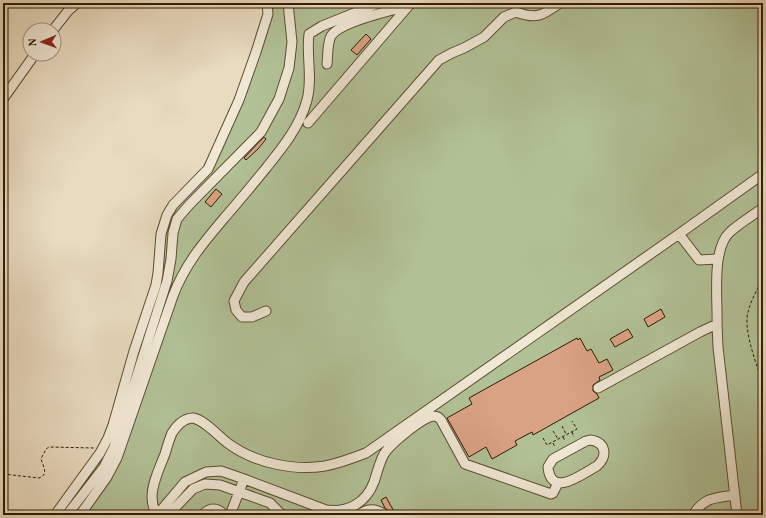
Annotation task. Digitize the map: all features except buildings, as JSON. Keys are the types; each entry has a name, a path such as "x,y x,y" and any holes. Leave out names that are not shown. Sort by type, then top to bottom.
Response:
{"street":[{"path":"59,22 77,3"},
{"path":"55,515 102,449 113,425 134,351 156,285 163,225 173,205 208,169 239,100 254,58 268,14 267,3"},
{"path":"67,515 104,467 114,447 167,281 171,260 173,233 177,219 261,132 279,99 289,68 292,42 288,3"},
{"path":"80,515 107,477 117,458 170,304 183,273 199,248 279,152 291,135 300,118 309,90 309,34 322,26 379,3"},
{"path":"266,311 252,317 242,317 236,310 234,301 244,282 439,60 484,37 504,17 516,12 527,16 538,17 560,3"},
{"path":"327,64 330,37 335,32 358,21 410,4"},
{"path":"308,123 410,4"},
{"path":"3,99 29,62"},
{"path":"157,515 152,498 155,484 172,433 180,423 186,419 194,418 201,421 234,448 247,455 275,464 293,466 324,466 366,453 680,234 763,174"},
{"path":"737,515 718,347 717,259 723,240 730,232 763,208"},
{"path":"680,234 699,260 717,259"},
{"path":"598,388 700,332 718,324"},
{"path":"360,510 370,491 386,450 415,426 434,416 441,420 465,464 550,494 554,493 558,483"},
{"path":"590,440 598,442 602,446 604,452 602,462 598,466 566,483 558,483 553,480 549,473 548,467 553,459 586,441 590,440"},
{"path":"157,515 185,482 200,474 220,471 326,510 338,511 346,509 375,509 385,515"},
{"path":"230,515 244,479"},
{"path":"168,515 193,489 205,484 220,485 270,503 282,515"},
{"path":"693,515 698,507 705,501 735,495"},
{"path":"203,515 206,511 213,509 219,510 224,515"}],"path":[{"path":"763,278 748,310 746,320 747,331 763,384"},
{"path":"543,438 547,445 572,432 577,429 572,421"},
{"path":"562,426 566,434"},
{"path":"553,432 558,439"},
{"path":"572,432 574,437"},
{"path":"562,437 565,441"},
{"path":"553,442 555,447"},
{"path":"763,444 761,477 763,491"},
{"path":"3,474 39,478 43,476 45,474 45,470 41,459 46,450 50,447 102,449"},
{"path":"762,515 763,503"}],"green space":[{"path":"275,3 763,3 763,515 59,515 109,442 172,211 212,169"}]}
